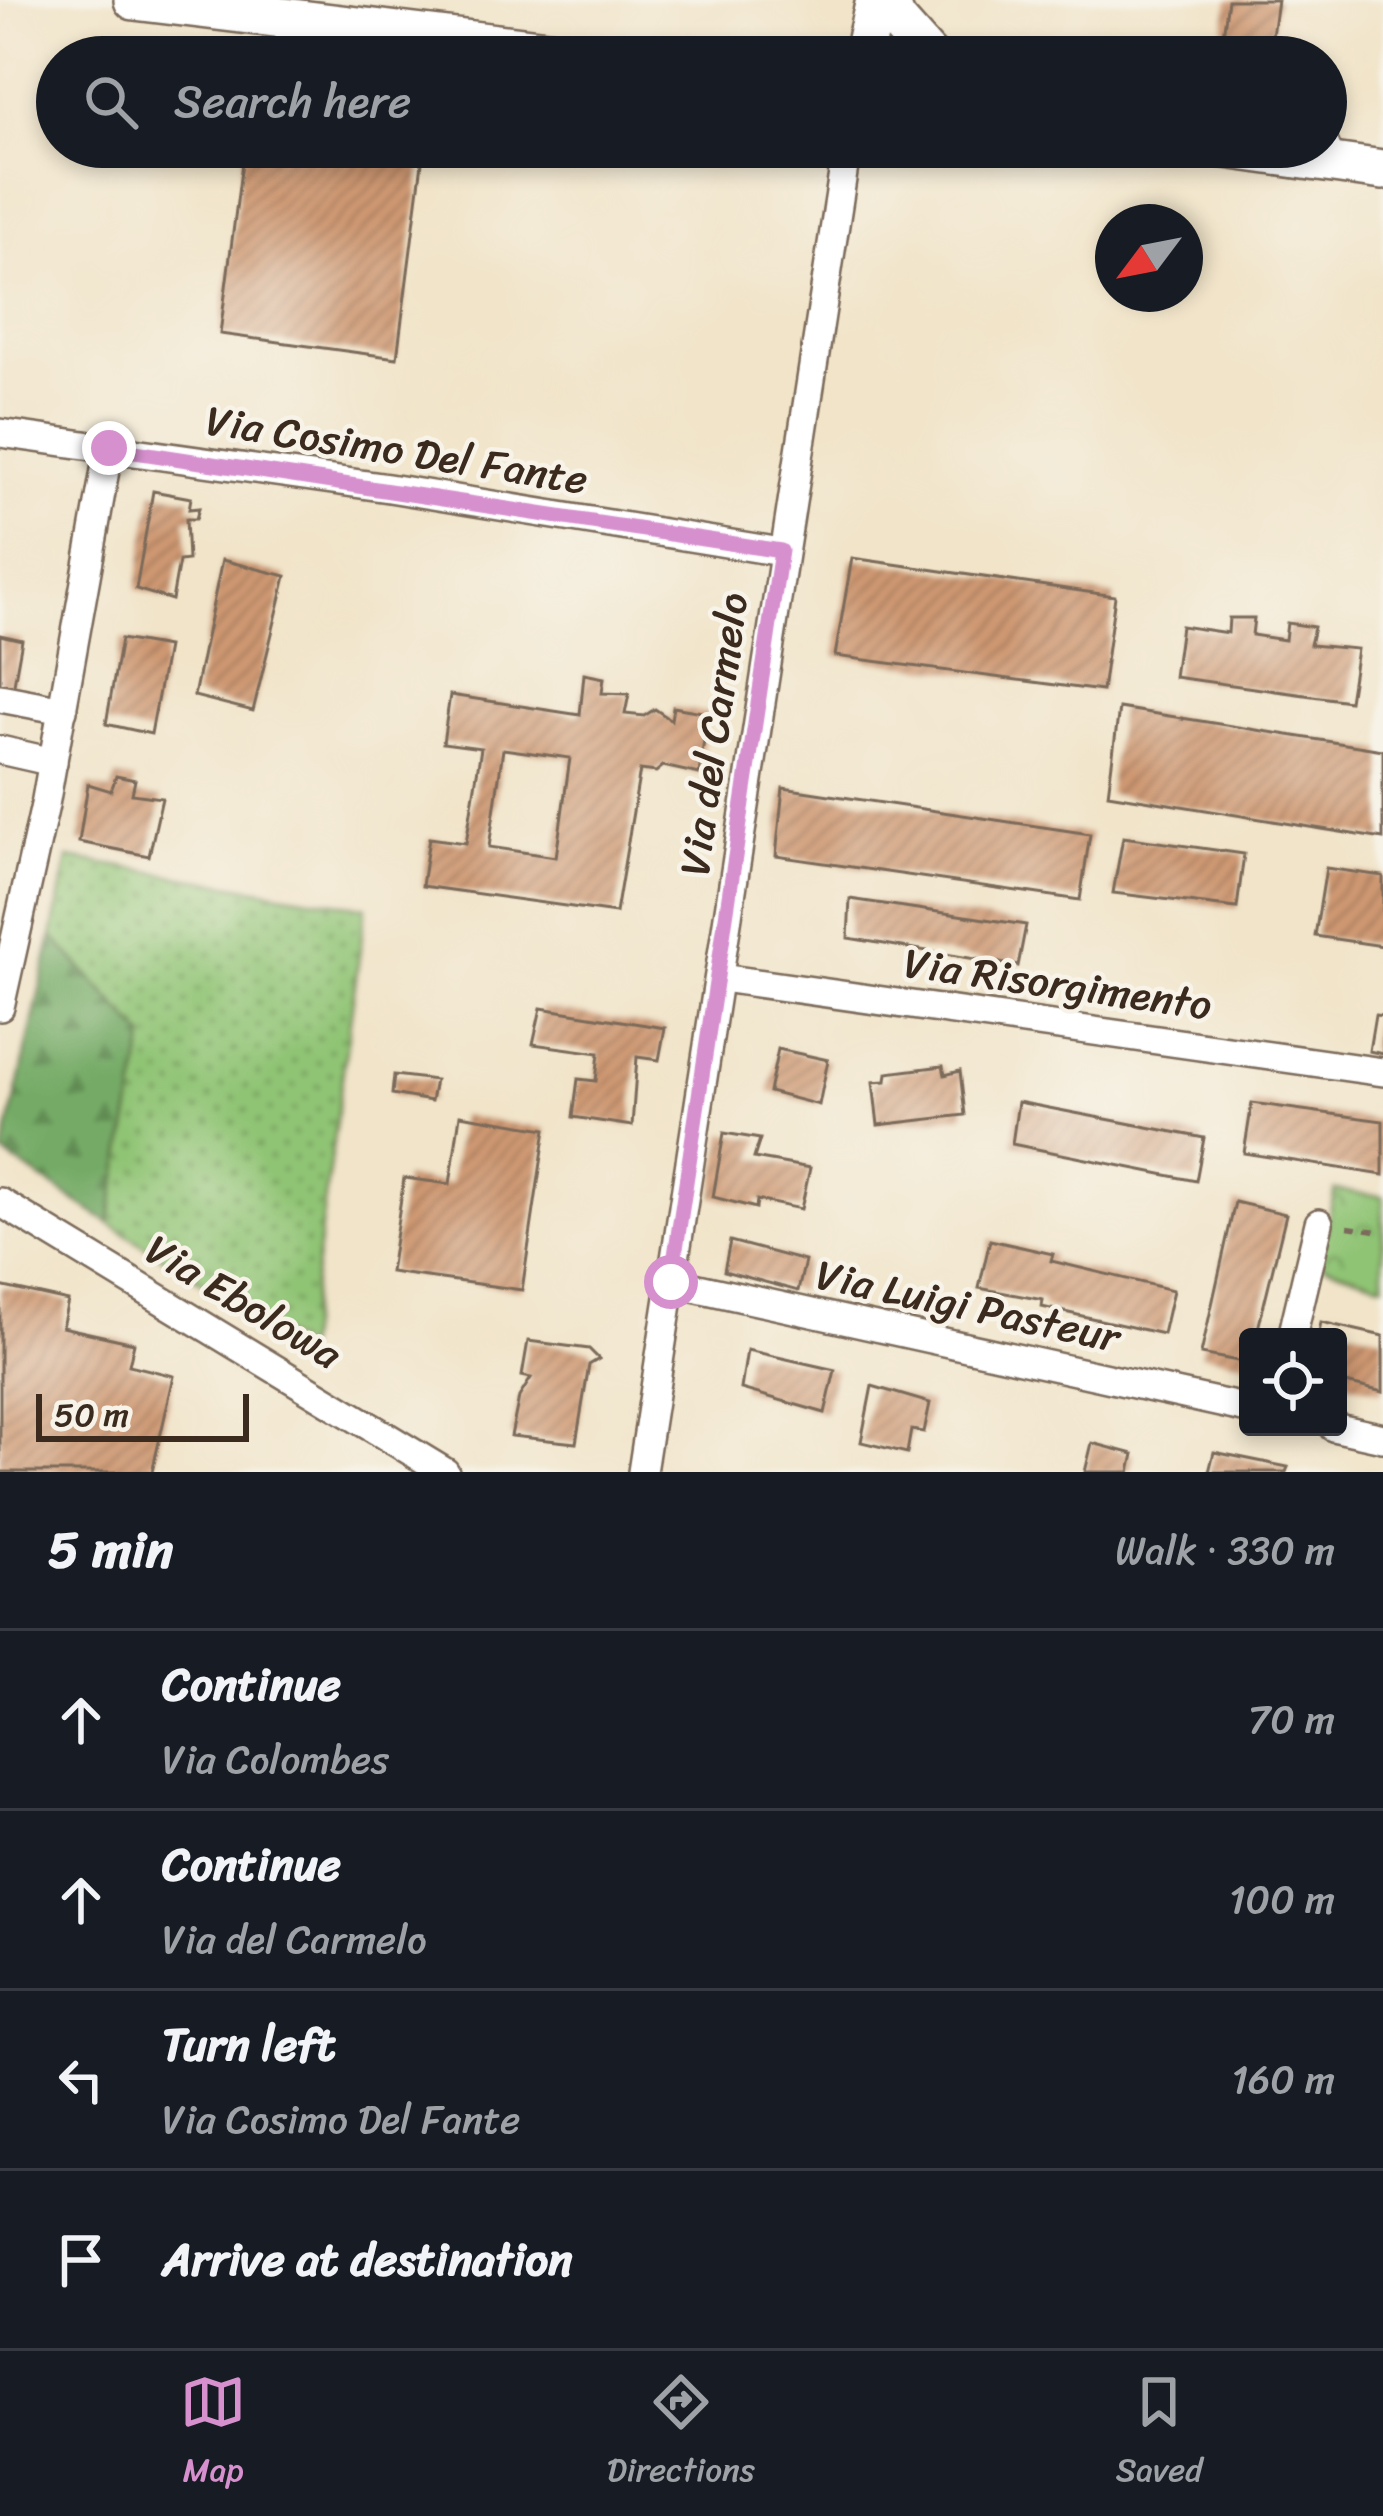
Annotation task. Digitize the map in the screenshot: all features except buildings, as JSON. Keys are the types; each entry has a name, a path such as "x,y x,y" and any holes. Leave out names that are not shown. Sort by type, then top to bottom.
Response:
{"main road":[{"path":"134,0 431,36"},
{"path":"868,36 876,0"},
{"path":"889,0 896,20 910,36"},
{"path":"1347,149 1383,158"},
{"path":"1347,165 1383,170"}],"street":[{"name":"Via del Carmelo","path":"642,1472 844,168"},
{"name":"Via Cosimo Del Fante","path":"0,433 781,551"},
{"path":"0,1007 53,762 109,448"},
{"path":"0,698 63,710"},
{"path":"0,750 53,762"},
{"name":"Via Risorgimento","path":"721,978 1383,1072"},
{"name":"Via Ebolowa","path":"0,1202 445,1472"},
{"path":"1294,1328 1318,1223"},
{"name":"Via Luigi Pasteur","path":"671,1282 1239,1407"},
{"path":"1347,1430 1383,1438"}],"path":[{"path":"1318,1223 1383,1232"}],"green space":[{"path":"68,858 366,907 304,1349 109,1223 145,1037 52,936"},
{"path":"52,936 145,1037 109,1223 3,1154"},
{"path":"1335,1190 1383,1196 1383,1284 1318,1263"}],"route":[{"path":"109,448 781,551 721,978 671,1282"}]}
